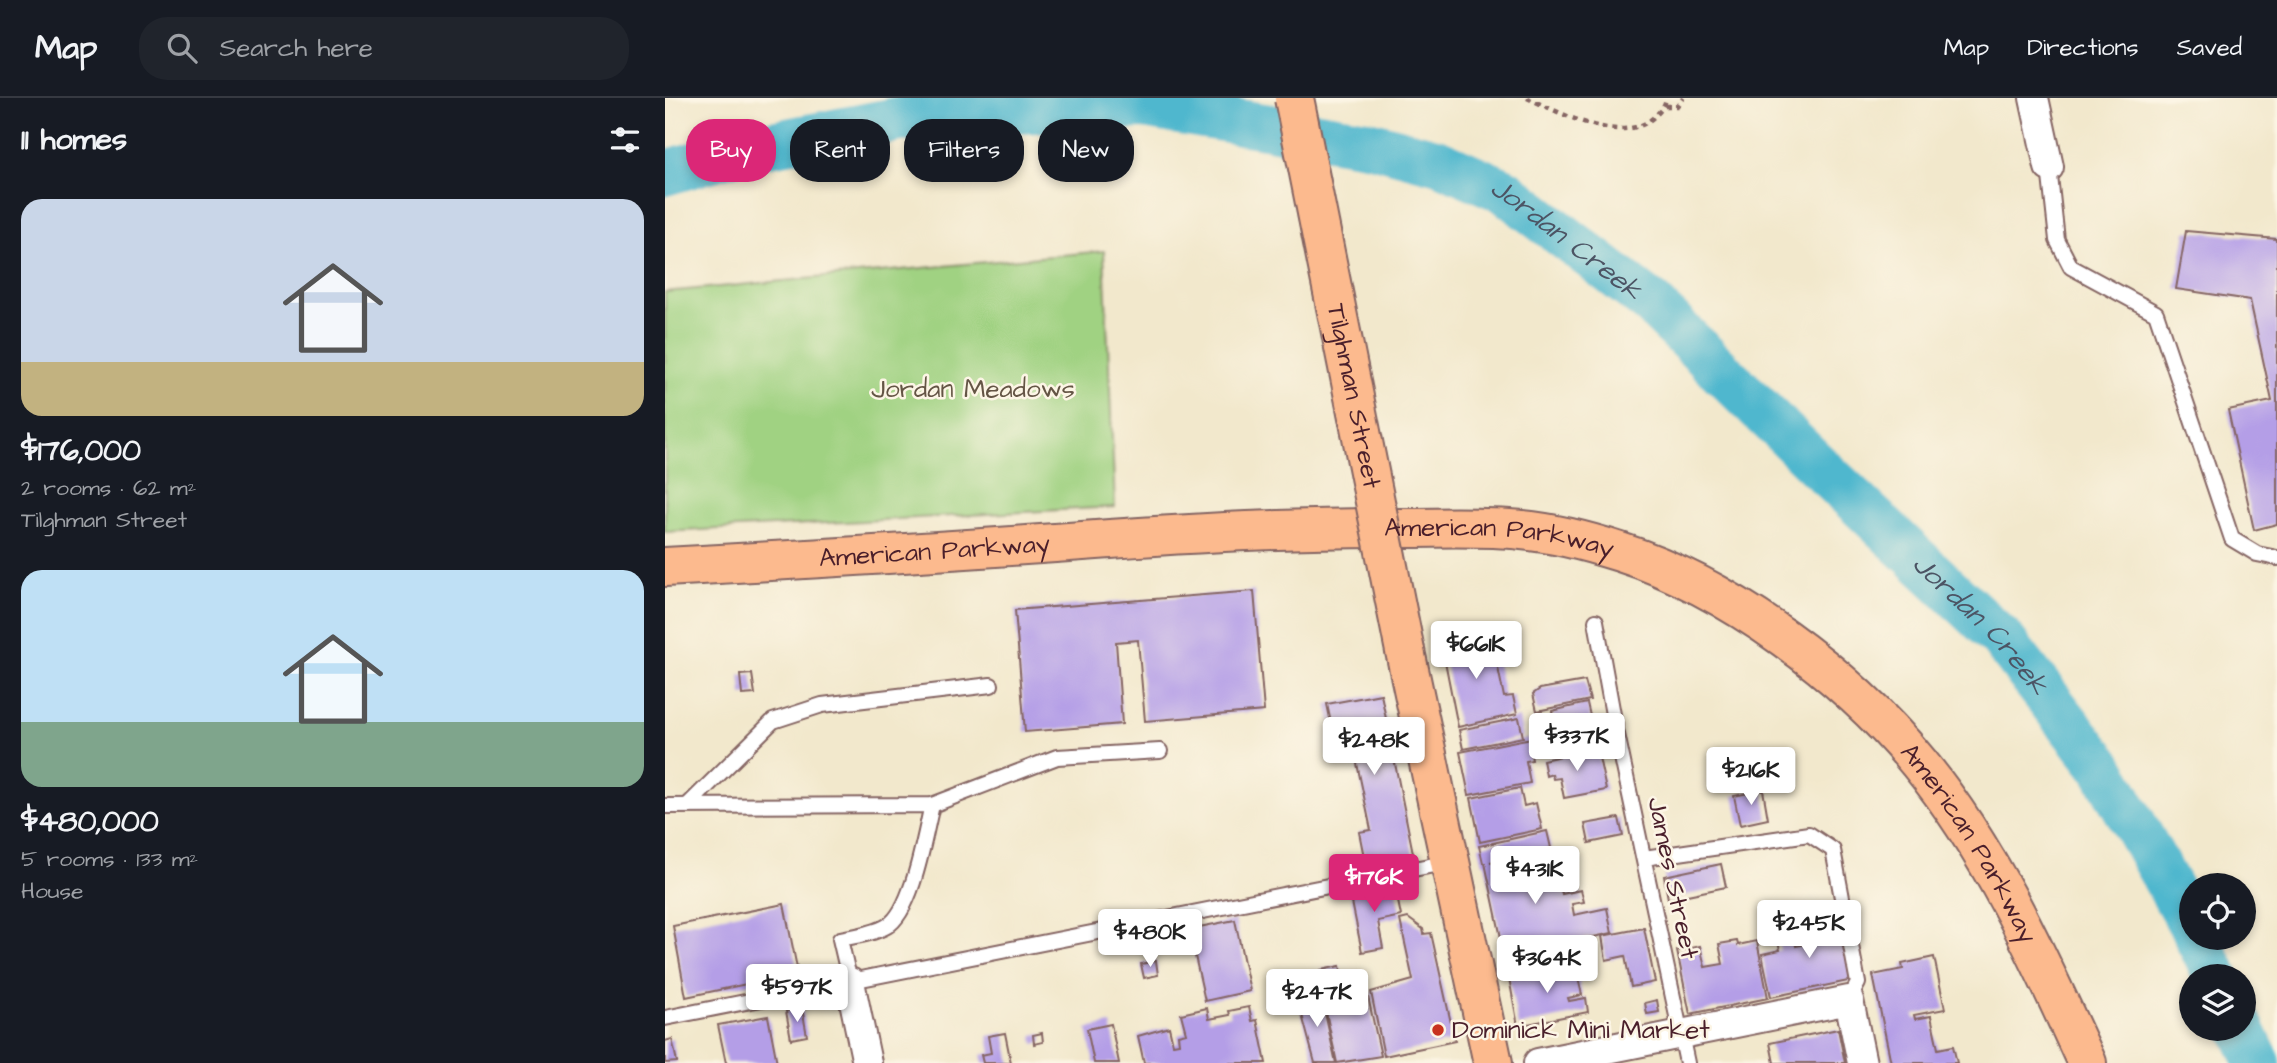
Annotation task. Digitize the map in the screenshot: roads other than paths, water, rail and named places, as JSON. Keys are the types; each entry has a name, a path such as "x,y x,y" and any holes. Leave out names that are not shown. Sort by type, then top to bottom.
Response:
{"main road":[{"name":"Tilghman Street","path":"1294,98 1405,651 1493,1063"},
{"name":"American Parkway","path":"665,567 919,553 1209,532 1339,527 1525,530 1624,553 1691,582 1764,624 1813,659 1868,707 1947,799 2005,894 2087,1063"}],"street":[{"path":"2034,98 2049,167"},
{"path":"850,982 867,1063"},
{"path":"1538,1063 1849,1000 1862,1063"}],"lane":[{"path":"2049,167 2057,240 2071,267 2156,313 2232,539 2257,554 2277,558"},
{"name":"James Street","path":"1596,621 1687,1063"},
{"path":"687,806 773,721 821,705 992,685"},
{"path":"665,806 932,805 1057,757 1160,751"},
{"path":"850,982 840,939 889,925 906,902 932,805"},
{"path":"1644,858 1809,834 1833,850 1858,983 1849,1000"},
{"path":"665,1018 1449,862"}],"waterway":[{"name":"Jordan Creek","path":"665,173 750,148 901,119 1144,106 1372,144 1439,162 1505,191 1652,304 1817,465 2001,638 2102,767 2179,904"},
{"name":"Jordan Creek","path":"2203,950 2210,964"},
{"name":"Jordan Creek","path":"2248,1041 2258,1063"}],"place":[{"name":"Dominick Mini Market","path":"1438,1030"}],"park label":[{"name":"Jordan Meadows","path":"973,389"}]}
